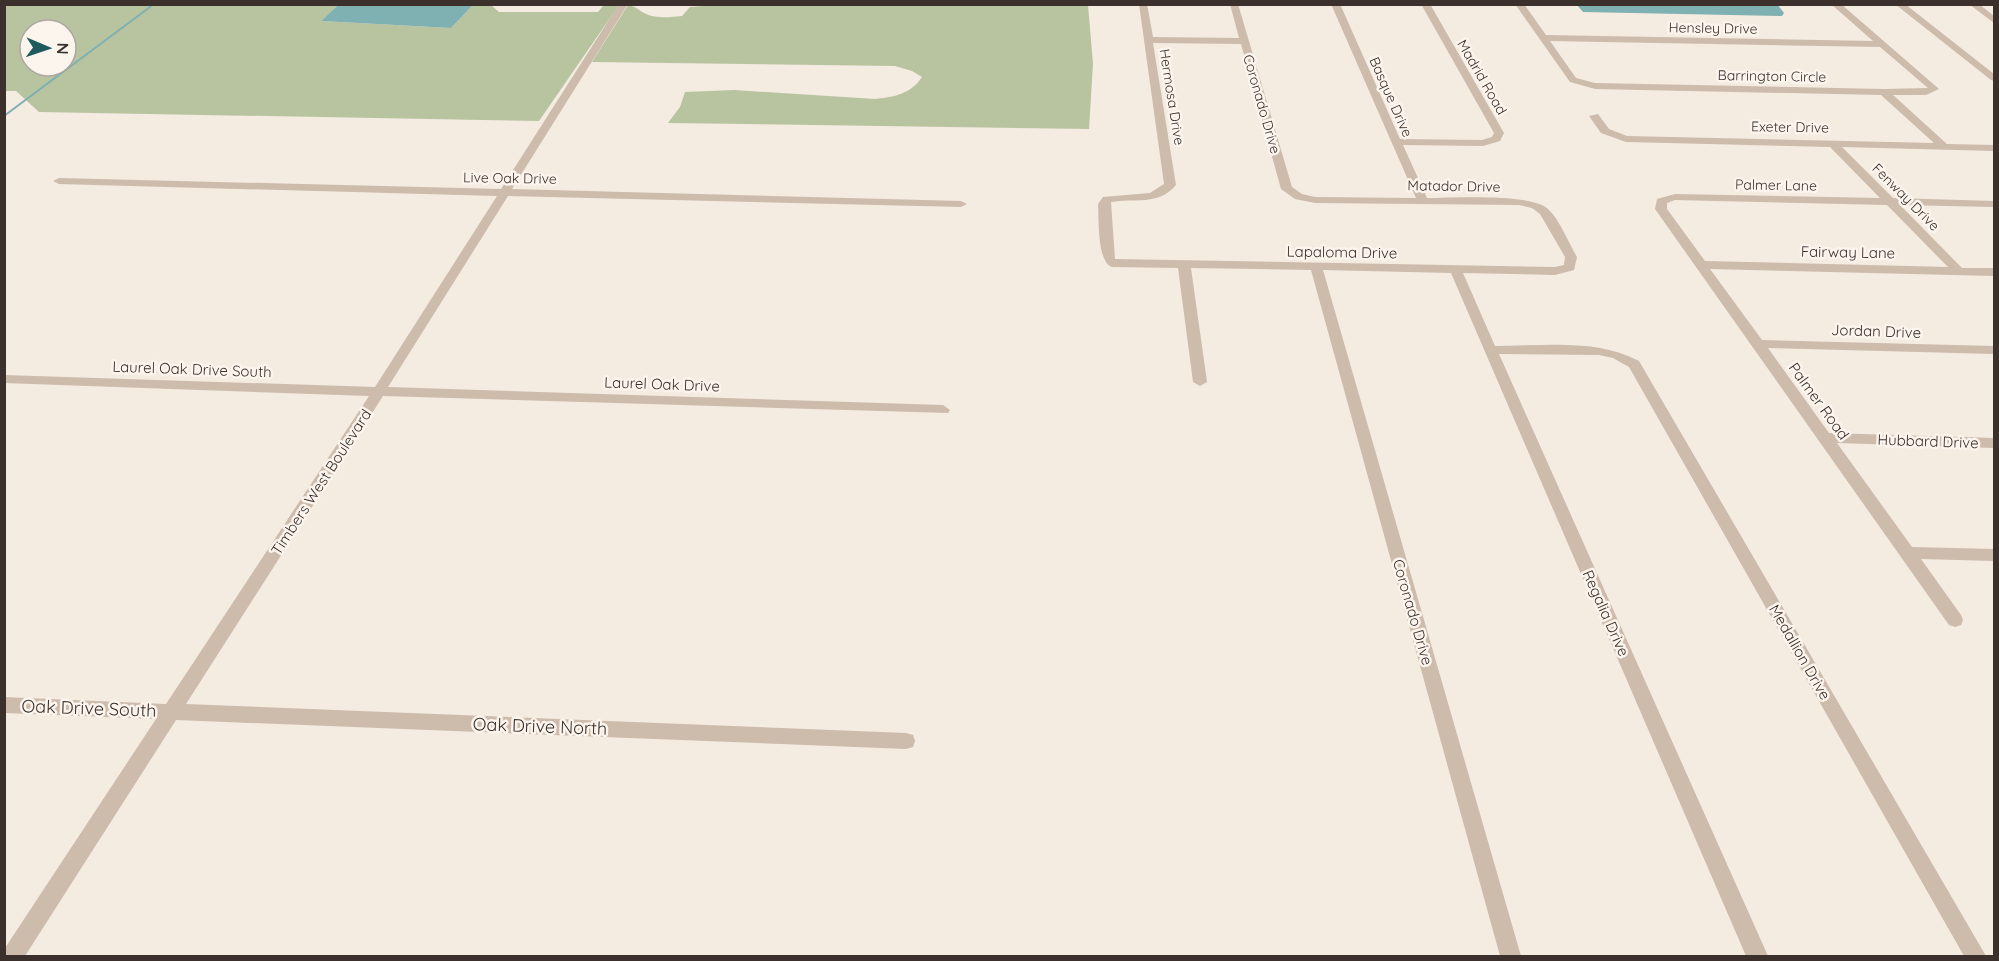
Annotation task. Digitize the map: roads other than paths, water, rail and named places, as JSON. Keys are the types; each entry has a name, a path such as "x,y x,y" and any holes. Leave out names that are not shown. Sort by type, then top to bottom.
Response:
{"street":[{"name":"Timbers West Boulevard","path":"13,957 379,392 624,4"},
{"name":"Hermosa Drive","path":"1112,263 1108,258 1104,204 1107,199 1117,196 1156,197 1165,192 1170,185 1143,4"},
{"name":"Coronado Drive","path":"1234,4 1287,189 1299,197"},
{"name":"Basque Drive","path":"1335,4 1423,201"},
{"name":"Madrid Road","path":"1396,142 1483,143 1496,139 1498,133 1425,4"},
{"name":"Barrington Circle","path":"1519,4 1573,80 1595,86 1884,92 1926,92 1934,89 1835,4"},
{"path":"1899,4 1995,78"},
{"path":"1973,4 1995,20"},
{"name":"Hensley Drive","path":"1543,38 1883,44"},
{"path":"1149,40 1244,41"},
{"path":"1884,92 1943,146"},
{"name":"Exeter Drive","path":"1594,116 1605,131 1626,139 1995,148"},
{"name":"Fenway Drive","path":"1832,143 1959,271"},
{"name":"Live Oak Drive","path":"59,181 961,204"},
{"name":"Matador Drive","path":"1299,197 1315,200 1520,202 1536,205 1545,212 1571,257 1570,267"},
{"name":"Palmer Lane","path":"1661,201 1675,197 1995,204"},
{"name":"Palmer Road","path":"1661,201 1661,209 1955,620"},
{"name":"Lapaloma Drive","path":"1112,263 1555,271 1570,267"},
{"path":"1184,265 1200,382"},
{"name":"Fairway Lane","path":"1701,265 1995,272"},
{"name":"Coronado Drive","path":"1316,268 1510,957"},
{"name":"Regalia Drive","path":"1455,269 1757,957"},
{"name":"Jordan Drive","path":"1757,344 1995,350"},
{"name":"Medallion Drive","path":"1491,350 1599,351 1617,355 1634,364 1976,957"},
{"name":"Laurel Oak Drive South","path":"4,380 379,392"},
{"name":"Laurel Oak Drive","path":"379,392 943,410"},
{"name":"Hubbard Drive","path":"1825,438 1995,443"},
{"path":"1907,552 1995,555"},
{"name":"Oak Drive South","path":"4,705 173,712"},
{"name":"Oak Drive North","path":"173,712 906,741"}],"water":[{"path":"1777,4 1784,13 1782,16 1583,12 1577,5"},
{"path":"338,5 473,5 451,28 321,21"}],"waterway":[{"path":"4,116 154,4"}]}
